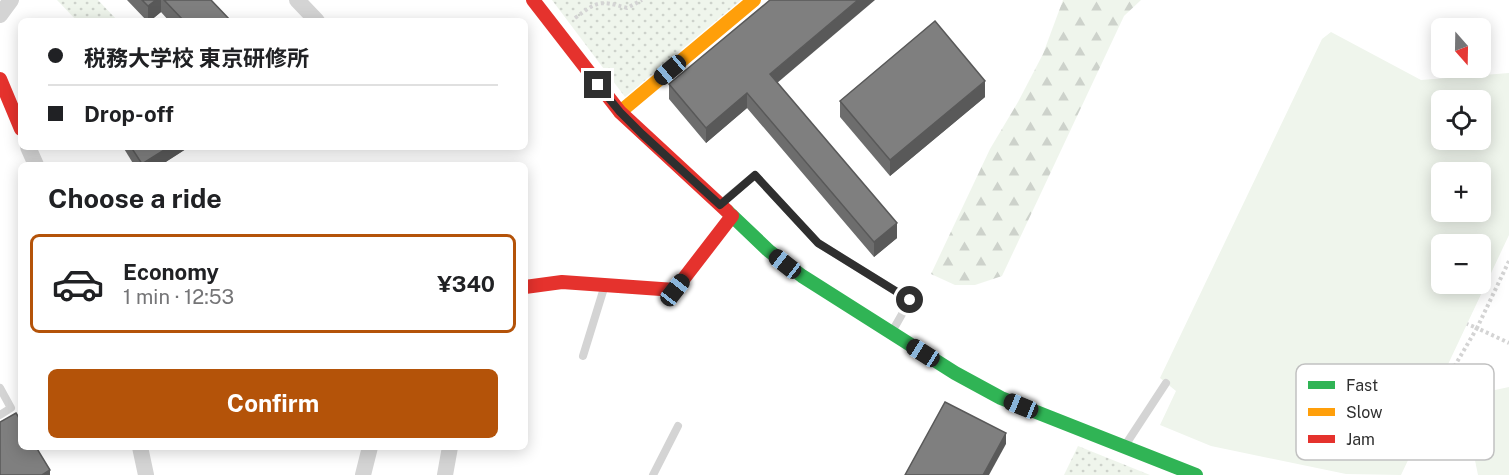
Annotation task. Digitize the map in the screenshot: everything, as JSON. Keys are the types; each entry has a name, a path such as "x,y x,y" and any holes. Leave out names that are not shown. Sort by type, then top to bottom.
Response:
{"street":[{"path":"0,15 11,0"},
{"path":"297,0 314,18"},
{"path":"533,0 620,112 769,251 802,276 955,373 1001,398 1196,475"},
{"path":"620,112 754,0"},
{"path":"0,79 18,122"},
{"path":"528,287 562,282 675,290 732,216"},
{"path":"141,450 146,475"},
{"path":"363,475 369,450"},
{"path":"445,475 449,450"}],"lane":[{"path":"720,205 755,175 818,243 910,300 891,333"},
{"path":"583,356 606,284"},
{"path":"1124,447 1166,383"},
{"path":"0,388 11,408 0,415"},
{"path":"653,475 678,426"}],"path":[{"path":"558,32 594,3 611,3 627,8 642,0"},
{"path":"1456,364 1477,328 1509,261"},
{"path":"1467,324 1509,343"}],"green space":[{"path":"57,0 98,0 115,18 74,18"},
{"path":"552,0 741,0 625,97"},
{"path":"1063,0 1141,0 1124,16 1002,276 975,285 955,285 931,274 990,149 1043,54"},
{"path":"1331,32 1421,80 1491,78 1491,74 1509,73 1509,235 1491,273 1491,234 1431,234 1431,294 1481,294 1448,364 1296,364 1296,460 1408,460 1401,475 1346,474 1211,446 1160,425 1176,391 1160,378 1322,39"},
{"path":"1509,387 1509,475 1478,475 1475,460 1494,460 1494,390"},
{"path":"1078,446 1150,475 1064,475"}],"building":[{"path":"142,0 156,0 148,6"},
{"path":"164,0 211,0 228,18 181,18"},
{"path":"770,0 858,0 770,74 897,223 874,242 747,93 706,128 669,84"},
{"path":"935,21 985,81 890,160 840,101"},
{"path":"133,150 164,150 145,162 141,162"},
{"path":"945,402 1006,433 988,466 983,475 905,475"},
{"path":"16,413 18,416 18,450 38,450 50,470 42,475 0,475 0,422"}],"traffic: fast":[{"path":"727,211 769,251 802,276 955,373 1001,398 1196,475"}],"traffic: slow":[{"path":"620,112 754,0"}],"traffic: jam":[{"path":"533,0 620,112 727,211"},
{"path":"0,79 18,122"},
{"path":"528,287 562,282 675,290 732,216"}],"route":[{"path":"598,85 642,134 720,205 755,175 818,243 910,300"}]}
